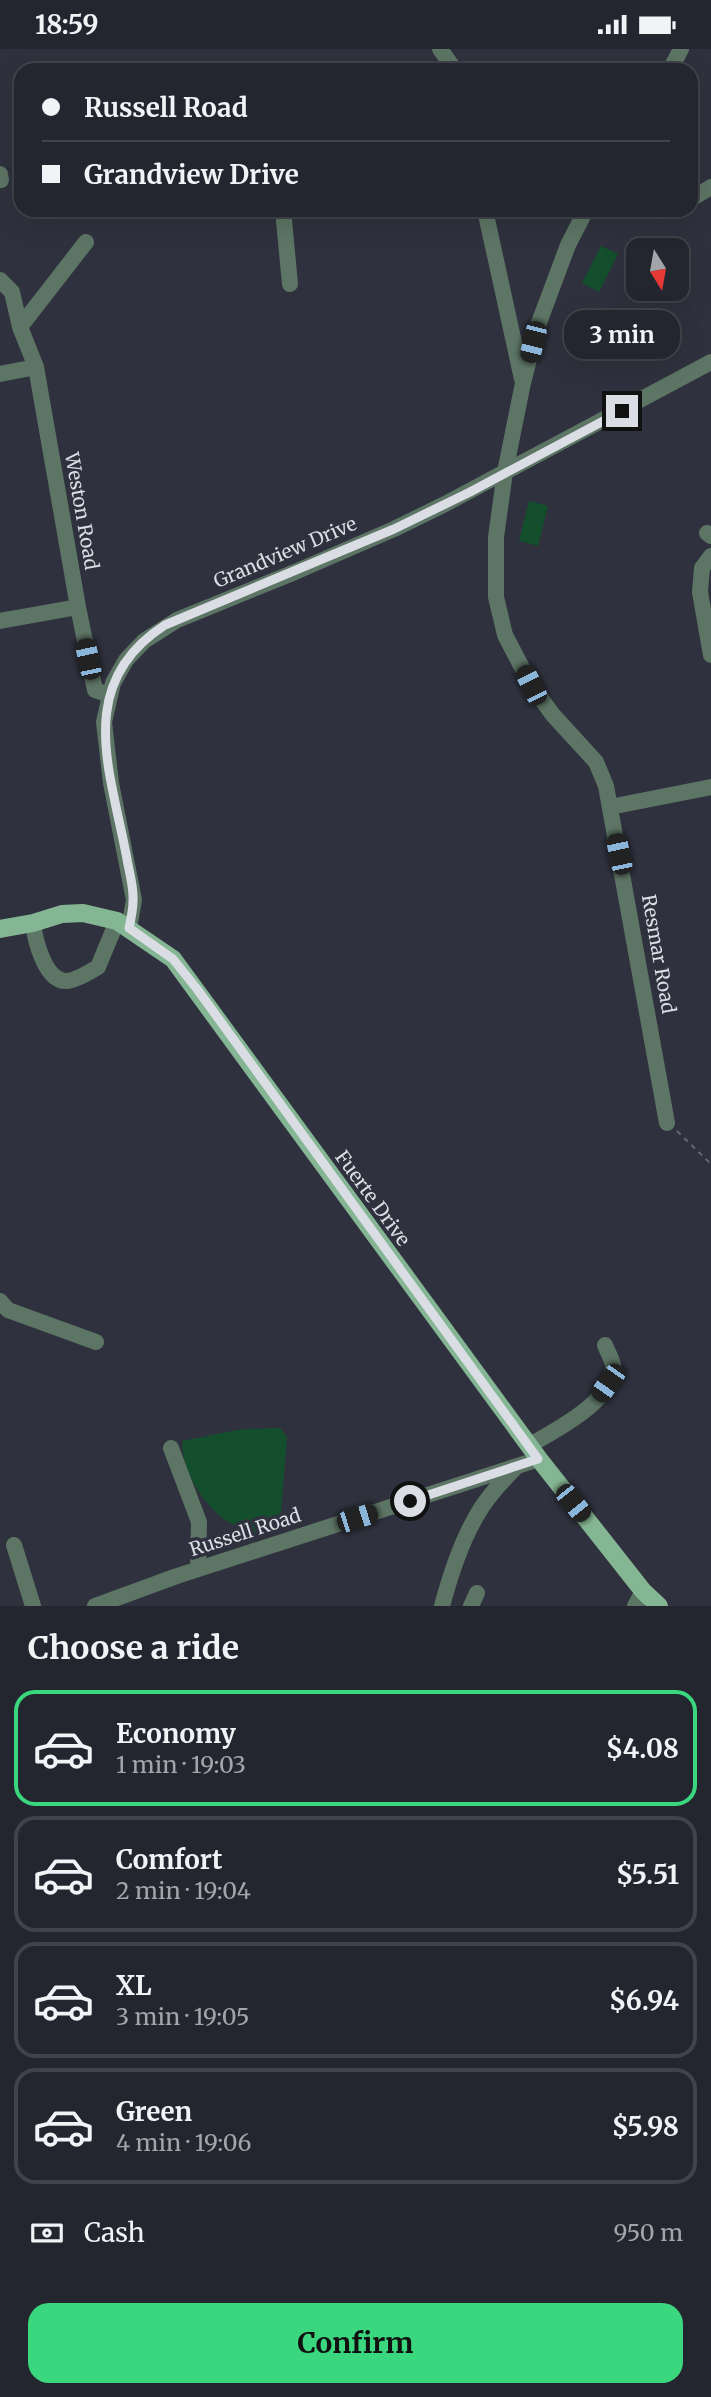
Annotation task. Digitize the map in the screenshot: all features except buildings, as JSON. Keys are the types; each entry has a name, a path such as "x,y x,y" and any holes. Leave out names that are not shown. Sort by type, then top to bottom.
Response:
{"main road":[{"name":"Fuerte Drive","path":"0,929 62,914 83,913 123,925 173,959 639,1598 659,1606"}],"street":[{"path":"284,217 290,284"},
{"path":"487,217 523,383"},
{"name":"Resmar Road","path":"582,217 568,245 537,328 523,383 505,472 496,551 496,597 505,635 531,685 553,715 596,762 606,786 667,1123"},
{"path":"20,327 86,242"},
{"name":"Weston Road","path":"0,280 12,292 20,327 36,367 95,689 109,695"},
{"name":"Grandview Drive","path":"33,923 35,938 45,965 57,978 66,981 99,967 134,900 104,735 109,695 126,660 144,641 165,625 394,529 711,362"},
{"path":"0,374 36,367"},
{"path":"711,556 702,568 700,592 711,655"},
{"path":"0,621 78,607"},
{"path":"610,807 711,787"},
{"path":"0,1301 8,1310 96,1342"},
{"name":"Russell Road","path":"95,1606 130,1600 198,1569 516,1467 598,1398 608,1383 613,1366 605,1345"},
{"path":"171,1448 199,1522 198,1569"},
{"path":"442,1606 448,1582 477,1515 492,1492 516,1467"},
{"path":"14,1545 33,1606"}],"path":[{"path":"667,1123 711,1164"}],"green space":[{"path":"601,246 618,254 599,292 582,283"},
{"path":"529,501 548,506 538,546 519,541"},
{"path":"280,1428 287,1437 280,1526 263,1532 240,1528 226,1520 203,1498 188,1470 182,1441 243,1429"}],"route":[{"path":"410,1501 538,1459 197,989 173,959 129,928 134,900 111,783 104,735 106,709 113,683 126,660 154,632 165,625 394,529 622,411"}]}
